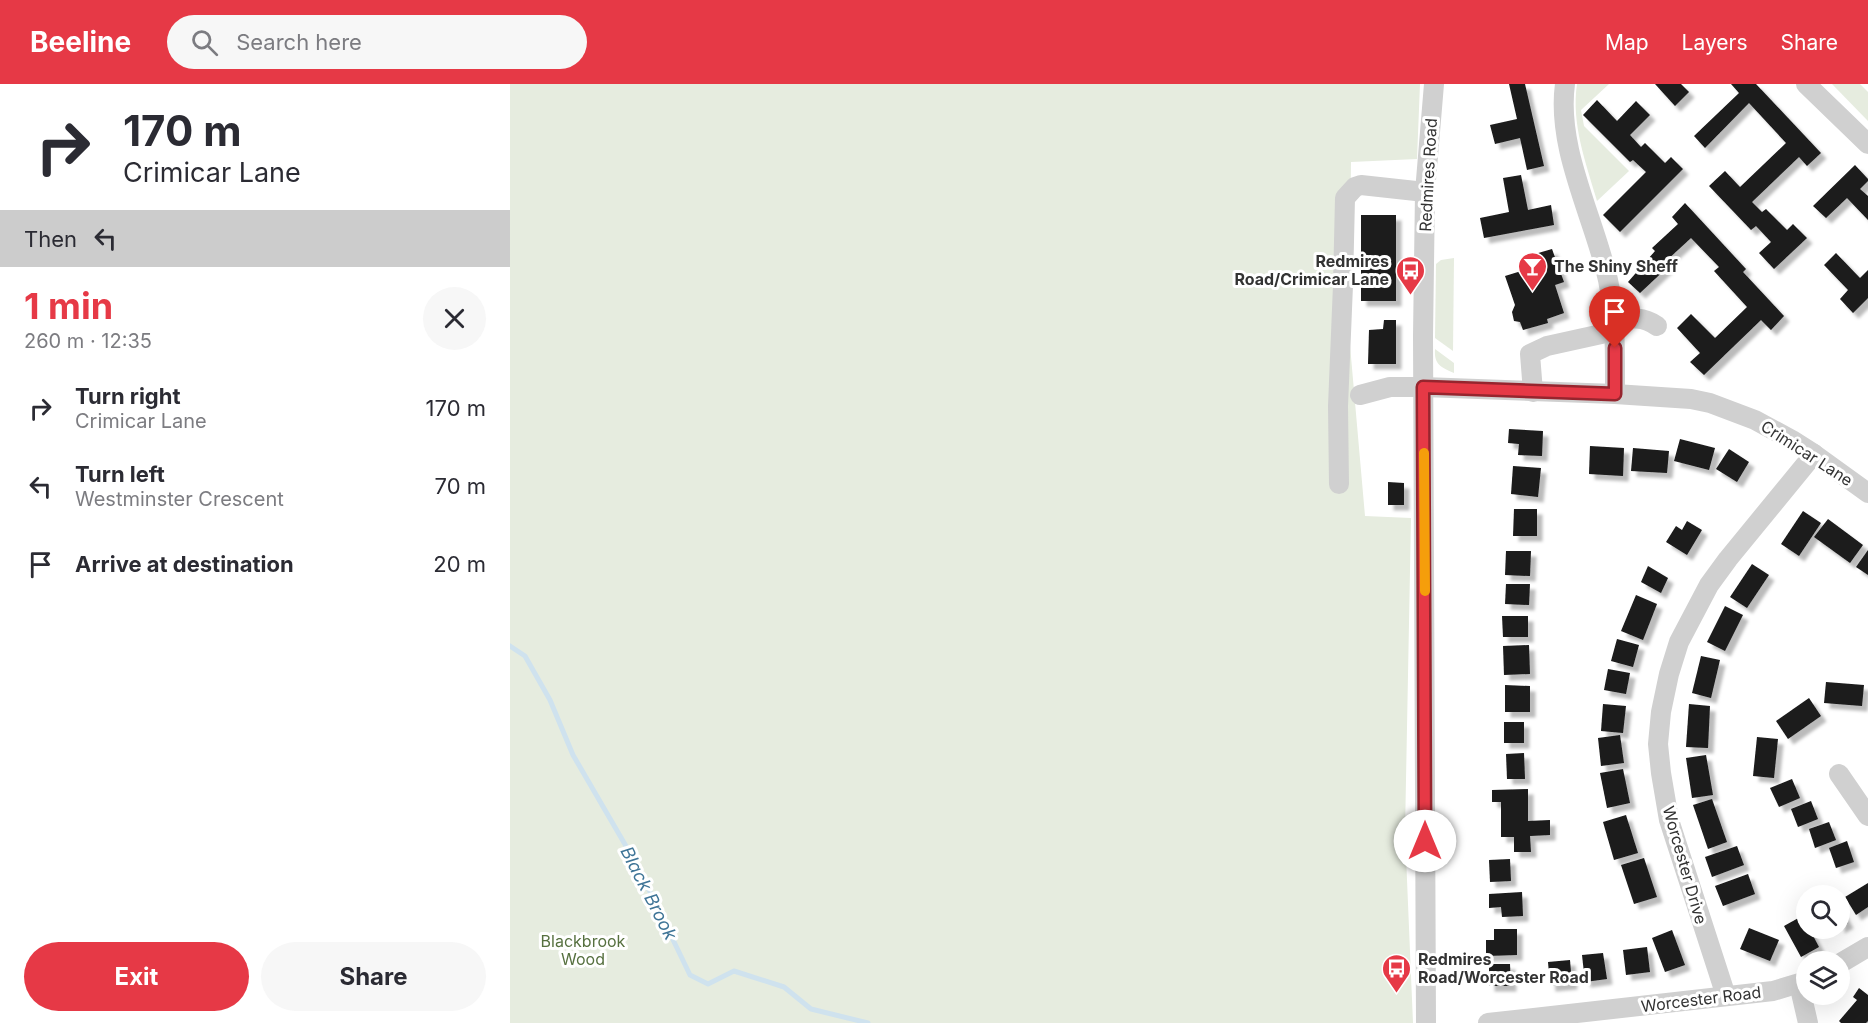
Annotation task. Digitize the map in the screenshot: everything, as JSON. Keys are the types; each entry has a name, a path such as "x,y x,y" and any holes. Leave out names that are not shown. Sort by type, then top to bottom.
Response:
{"street":[{"name":"Redmires Road","path":"1426,1023 1423,387 1425,192 1434,84"},
{"path":"1565,84 1562,103 1563,124 1607,277 1614,326 1615,394"},
{"path":"1806,84 1868,144"},
{"path":"1339,484 1338,406 1345,198 1355,187 1361,185 1425,192"},
{"path":"1533,392 1530,354 1547,346 1642,318 1657,326"},
{"name":"Crimicar Lane","path":"1360,395 1390,387 1423,387 1691,399 1710,403 1755,420 1814,454 1868,493"},
{"name":"Worcester Drive","path":"1726,996 1669,820 1658,744 1661,712 1679,642 1709,585 1814,454"},
{"path":"1839,774 1868,816"},
{"path":"1850,958 1868,947"},
{"name":"Worcester Road","path":"1488,1023 1631,1015 1726,996 1773,991 1796,985"},
{"path":"1806,1005 1808,1023"}],"green space":[{"name":"Blackbrook Wood","path":"510,84 1420,84 1417,159 1351,162 1349,334 1365,516 1411,518 1405,832 1413,1023 510,1023"},
{"path":"1577,84 1609,84 1581,110 1584,126 1629,171 1597,201 1578,129"},
{"path":"1832,84 1860,84 1868,92 1868,121"},
{"path":"1454,258 1453,351 1435,338 1436,264 1441,260"},
{"path":"1435,349 1454,363 1454,373 1439,365"}],"building":[{"path":"1509,84 1525,84 1544,166 1527,170 1520,138 1495,144 1490,125 1517,119"},
{"path":"1655,84 1681,84 1689,92 1675,106"},
{"path":"1731,84 1756,84 1821,153 1807,166 1799,157 1752,202 1762,212 1766,209 1787,230 1793,224 1807,238 1774,269 1759,253 1771,242 1756,226 1751,230 1709,186 1725,171 1740,187 1786,143 1749,103 1705,148 1694,136 1739,93"},
{"path":"1597,100 1617,121 1636,101 1650,115 1630,135 1641,147 1645,143 1665,163 1671,157 1683,169 1620,232 1603,215 1646,172 1633,160 1630,162 1583,115"},
{"path":"1855,165 1868,179 1860,189 1868,196 1868,220 1847,198 1826,218 1813,206"},
{"path":"1521,175 1528,210 1551,205 1554,225 1484,238 1480,218 1509,212 1503,178"},
{"path":"1685,203 1746,269 1743,272 1784,316 1771,330 1761,320 1704,375 1690,362 1700,353 1677,328 1691,314 1715,338 1747,307 1714,271 1719,267 1691,238 1666,261 1671,264 1640,293 1628,282 1655,251 1652,248 1678,224 1672,217"},
{"path":"1361,215 1396,215 1396,301 1361,301"},
{"name":"The Shiny Sheff","path":"1552,249 1564,282 1555,285 1564,313 1547,319 1548,323 1523,330 1520,322 1514,321 1512,312 1515,305 1505,276 1531,268 1528,256"},
{"path":"1836,253 1860,278 1868,270 1868,298 1853,313 1840,299 1848,290 1824,265"},
{"path":"1384,320 1396,320 1396,364 1368,364 1369,330 1383,329"},
{"path":"1509,429 1543,431 1542,456 1518,455 1519,444 1508,443"},
{"path":"1680,439 1715,448 1709,470 1674,461"},
{"path":"1590,446 1624,448 1623,476 1589,474"},
{"path":"1633,448 1669,451 1667,473 1631,471"},
{"path":"1729,449 1749,462 1737,482 1716,469"},
{"path":"1513,466 1541,468 1538,497 1511,494"},
{"path":"1388,482 1404,483 1404,505 1388,505"},
{"path":"1514,509 1537,509 1537,536 1513,536"},
{"path":"1803,511 1821,523 1799,556 1781,544"},
{"path":"1828,519 1863,545 1850,563 1814,537"},
{"path":"1687,521 1702,530 1687,555 1666,542 1676,526 1682,530"},
{"path":"1868,550 1868,575 1856,567"},
{"path":"1506,551 1531,551 1530,576 1505,575"},
{"path":"1752,564 1769,575 1747,608 1730,597"},
{"path":"1648,566 1668,578 1661,593 1641,582"},
{"path":"1506,584 1530,584 1529,605 1505,604"},
{"path":"1636,595 1657,604 1643,640 1621,631"},
{"path":"1725,606 1743,615 1725,651 1707,642"},
{"path":"1502,616 1528,616 1528,637 1503,637"},
{"path":"1617,639 1639,645 1633,667 1611,661"},
{"path":"1529,645 1530,674 1504,675 1503,646"},
{"path":"1701,656 1720,660 1711,698 1692,693"},
{"path":"1608,669 1630,673 1626,694 1604,690"},
{"path":"1826,682 1864,685 1862,706 1824,703"},
{"path":"1505,685 1530,686 1530,712 1505,712"},
{"path":"1809,698 1821,716 1788,739 1776,721"},
{"path":"1603,704 1626,706 1623,733 1601,731"},
{"path":"1689,704 1710,706 1708,748 1686,747"},
{"path":"1504,722 1524,722 1524,743 1504,743"},
{"path":"1620,735 1624,763 1601,766 1598,738"},
{"path":"1757,737 1778,739 1774,778 1753,776"},
{"path":"1524,753 1525,779 1507,779 1506,754"},
{"path":"1706,755 1713,795 1692,798 1686,758"},
{"path":"1623,769 1630,803 1607,808 1600,773"},
{"path":"1792,779 1800,798 1779,807 1770,788"},
{"path":"1528,789 1528,821 1550,820 1550,835 1530,836 1531,852 1514,852 1514,837 1501,837 1501,802 1492,802 1492,790"},
{"path":"1712,799 1727,842 1708,849 1693,805"},
{"path":"1811,801 1818,819 1798,827 1791,809"},
{"path":"1626,815 1638,853 1614,860 1603,822"},
{"path":"1829,822 1836,840 1815,848 1809,829"},
{"path":"1847,841 1854,862 1836,868 1829,848"},
{"path":"1737,846 1744,865 1712,877 1705,857"},
{"path":"1644,858 1657,897 1634,904 1621,865"},
{"path":"1510,859 1511,881 1490,882 1489,860"},
{"path":"1748,874 1755,894 1723,906 1715,886"},
{"path":"1868,883 1868,907 1856,915 1850,905 1850,894"},
{"path":"1522,892 1523,916 1502,917 1501,907 1489,908 1489,894"},
{"path":"1796,919 1796,939 1815,939 1819,947 1812,951 1798,951 1784,926"},
{"path":"1749,928 1779,940 1770,961 1740,949"},
{"path":"1494,929 1517,929 1517,955 1486,956 1486,940 1494,940"},
{"path":"1672,930 1685,965 1665,972 1652,938"},
{"path":"1647,947 1650,972 1626,975 1623,950"},
{"path":"1603,953 1607,979 1585,982 1582,955"},
{"path":"1570,960 1572,984 1550,986 1548,962"},
{"path":"1489,964 1510,964 1511,986 1489,986"},
{"path":"1859,988 1868,995 1868,1021 1866,1023 1841,1023 1839,1021 1857,1000 1853,997"}],"waterway":[{"name":"Black Brook","path":"510,646 525,656 550,700 573,755 637,865 690,975 708,984 734,971 784,987 811,1009 868,1023"}],"slow traffic":[{"path":"1424,453 1425,591"}],"place":[{"name":"The Shiny Sheff","path":"1533,292"},
{"name":"Redmires Road/Crimicar Lane","path":"1410,296"},
{"name":"Redmires Road/Worcester Road","path":"1397,994"}],"route":[{"path":"1425,841 1423,387 1615,394 1615,348"}]}
